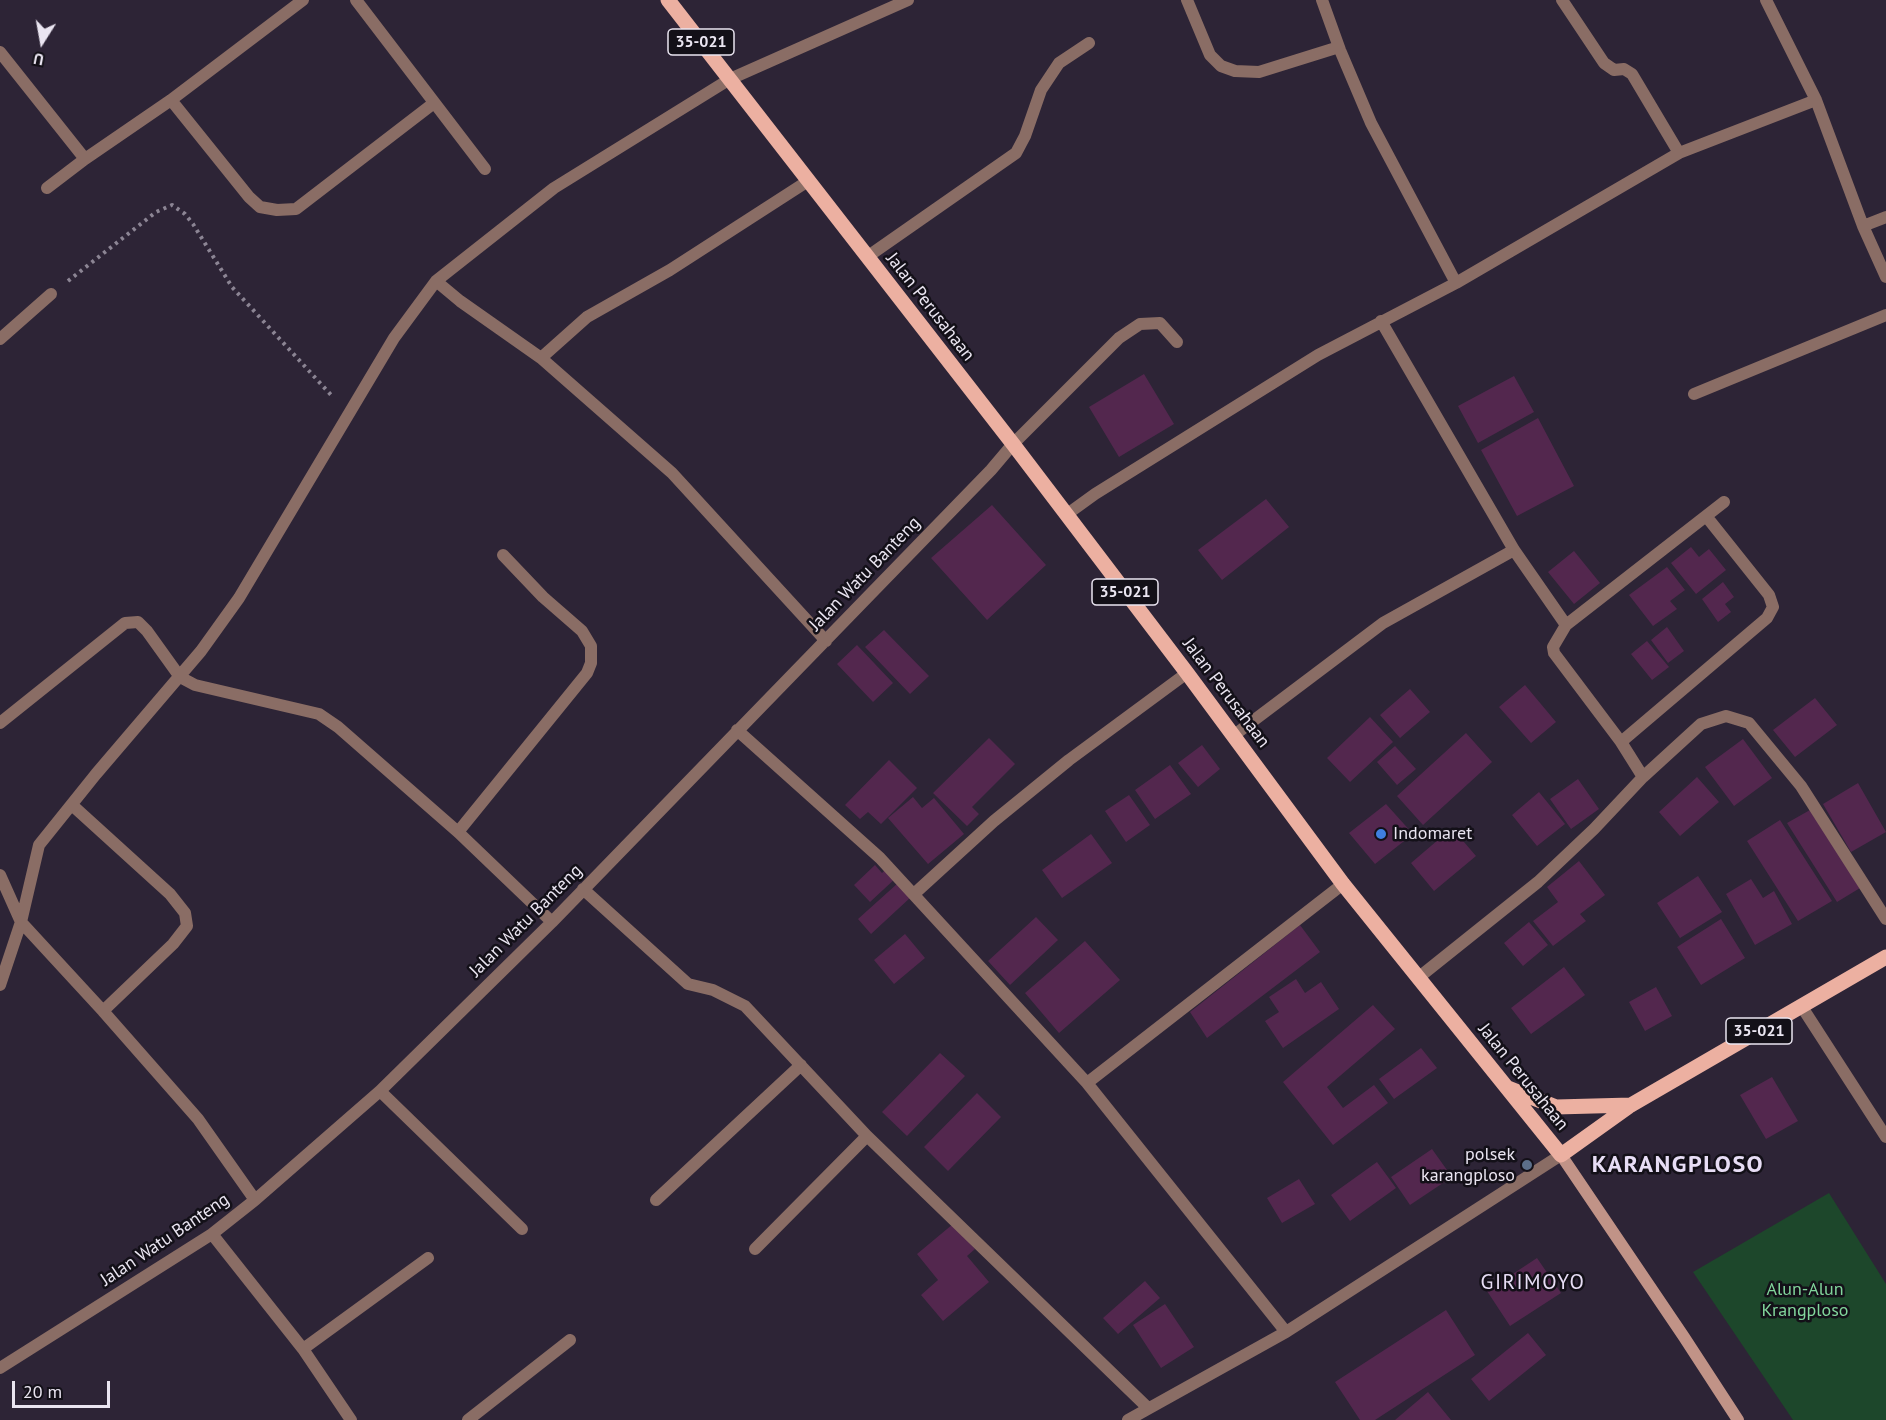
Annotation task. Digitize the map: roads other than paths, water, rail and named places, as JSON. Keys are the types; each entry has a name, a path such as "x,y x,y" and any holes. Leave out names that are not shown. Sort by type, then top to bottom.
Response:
{"main road":[{"name":"Jalan Perusahaan","path":"668,0 1013,444 1187,673 1343,884 1561,1155 1738,1420"},
{"name":"35-021","path":"1561,1155 1630,1105 1886,957"},
{"name":"35-021","path":"1506,1088 1556,1107 1630,1105"}],"street":[{"path":"47,188 171,100 303,0"},
{"path":"356,0 485,169"},
{"path":"0,985 23,924 39,845 45,835 74,806 186,681 239,598 394,338 440,284 554,188 736,87 908,0"},
{"path":"1188,0 1210,55 1221,66 1259,72 1339,48"},
{"path":"1322,0 1339,48 1371,123 1456,283"},
{"path":"1562,0 1604,63 1614,70 1628,70 1632,74 1680,153"},
{"path":"1766,0 1816,100 1863,226 1886,277"},
{"path":"867,257 1016,153 1025,136 1041,90 1059,63 1089,43"},
{"path":"0,52 85,159"},
{"path":"171,100 249,197 260,207 277,210 296,209 435,103"},
{"path":"1066,515 1095,494 1318,355 1456,283 1680,153 1816,100"},
{"path":"541,358 587,317 670,270 808,182"},
{"path":"1863,226 1886,217"},
{"path":"440,284 460,301 541,358 672,473 826,641"},
{"path":"0,339 51,294"},
{"path":"1694,394 1886,315"},
{"path":"1381,321 1514,550 1566,625"},
{"name":"Jalan Watu Banteng","path":"5,1365 212,1234 255,1200 380,1091 552,922 991,470 1013,444 1119,338 1140,324 1160,323 1177,342"},
{"path":"1643,777 1621,742 1554,653 1553,647 1566,625 1724,502"},
{"path":"1621,742 1767,618 1773,607 1769,595 1706,516"},
{"path":"1233,735 1383,623 1514,550"},
{"path":"458,832 567,699 591,663 591,646 582,631 543,597 503,555"},
{"path":"0,723 125,623 138,622 186,681 319,714 338,727 458,832 552,922"},
{"path":"914,894 994,821 1069,759 1187,673"},
{"path":"1418,978 1538,882 1594,829 1643,777 1701,724 1726,716 1749,723 1801,786 1886,919"},
{"path":"737,729 880,858 1087,1083 1286,1332"},
{"path":"74,806 170,894 185,913 187,926 173,944 103,1011"},
{"path":"0,875 23,924 198,1119 255,1200"},
{"path":"1087,1083 1343,884"},
{"path":"584,889 688,984 713,990 746,1006 867,1136 1148,1408"},
{"path":"1802,1007 1886,1137"},
{"path":"656,1200 801,1065"},
{"path":"380,1091 522,1229"},
{"path":"755,1249 867,1136"},
{"path":"1128,1420 1286,1332 1561,1155"},
{"path":"212,1234 303,1349 351,1420"},
{"path":"303,1349 428,1258"},
{"path":"468,1420 570,1340"}],"place":[{"name":"Indomaret","path":"1381,834"},
{"name":"polsek karangploso","path":"1527,1165"}],"district":[{"name":"KARANGPLOSO","path":"1678,1165"},
{"name":"GIRIMOYO","path":"1533,1283"}],"park label":[{"name":"Alun-Alun Krangploso","path":"1805,1300"}]}
